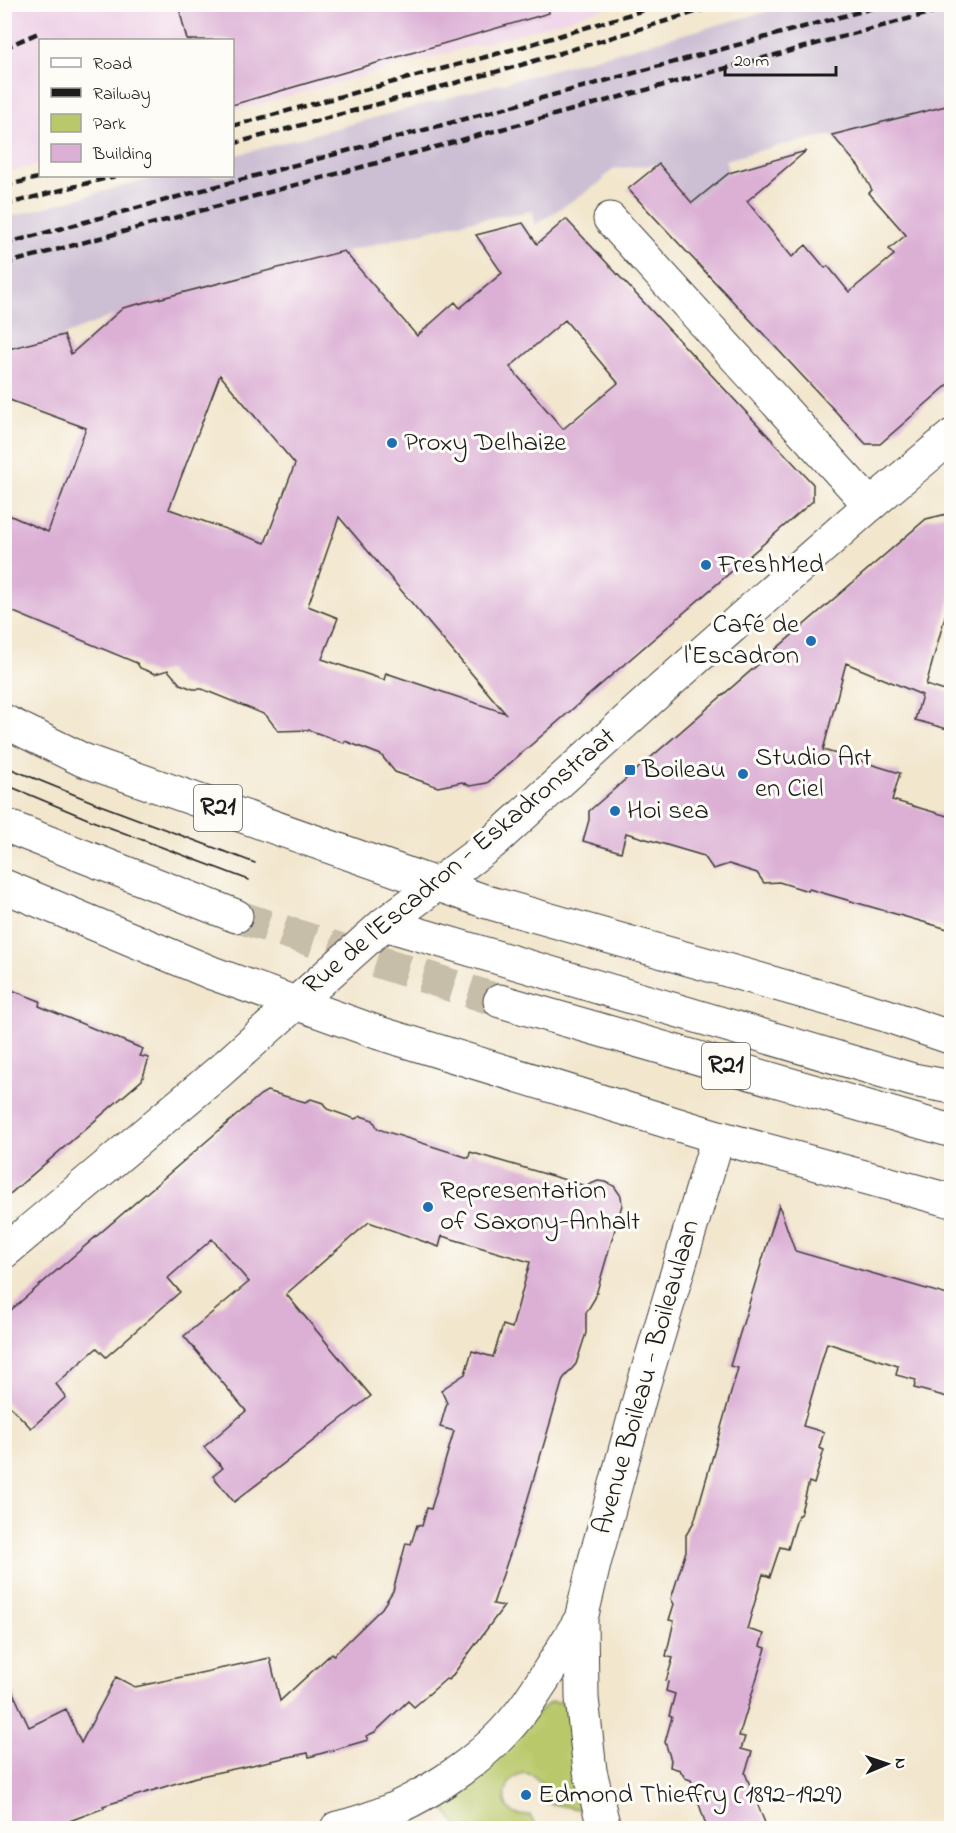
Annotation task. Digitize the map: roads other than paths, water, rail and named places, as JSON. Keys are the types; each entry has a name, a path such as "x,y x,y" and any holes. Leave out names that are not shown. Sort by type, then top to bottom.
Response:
{"street":[{"path":"609,219 870,505"},
{"name":"Rue de l'Escadron - Eskadronstraat","path":"4,1252 220,1071 293,1003 384,924 492,843 658,692 870,505 947,450"},
{"name":"R21","path":"4,722 83,760 487,902 885,1015 951,1038"},
{"path":"4,825 236,916"},
{"path":"4,886 212,973 293,1003 463,1060 718,1137 951,1201"},
{"path":"384,924 913,1080 951,1087"},
{"name":"R21","path":"500,1001 951,1131"},
{"path":"885,1015 951,1028"},
{"name":"Avenue Boileau - Boileaulaan","path":"581,1619 641,1393 718,1137"},
{"path":"337,1828 375,1817 414,1800 464,1766 496,1738 528,1702 581,1619"},
{"path":"581,1619 582,1698 590,1771 604,1828"},
{"path":"539,1686 552,1677 562,1678 571,1681 582,1698"}],"tunnel":[{"path":"236,916 500,1001"}],"tram line":[{"path":"4,766 255,863"},
{"path":"4,784 95,822 249,880"}],"railway":[{"path":"234,125 522,47 664,4"},
{"path":"234,143 521,65 722,4"},
{"path":"4,244 888,4"},
{"path":"4,264 952,7"},
{"path":"4,48 38,33"},
{"path":"4,186 42,177"},
{"path":"4,205 111,177"}],"place":[{"name":"Proxy Delhaize","path":"392,443"},
{"name":"FreshMed","path":"706,565"},
{"name":"Café de l'Escadron","path":"811,641"},
{"name":"Boileau","path":"630,770"},
{"name":"Studio Art en Ciel","path":"743,774"},
{"name":"Hoi sea","path":"615,811"},
{"name":"Representation of Saxony-Anhalt","path":"428,1207"},
{"name":"Edmond Thieffry (1892-1929)","path":"526,1795"}]}
